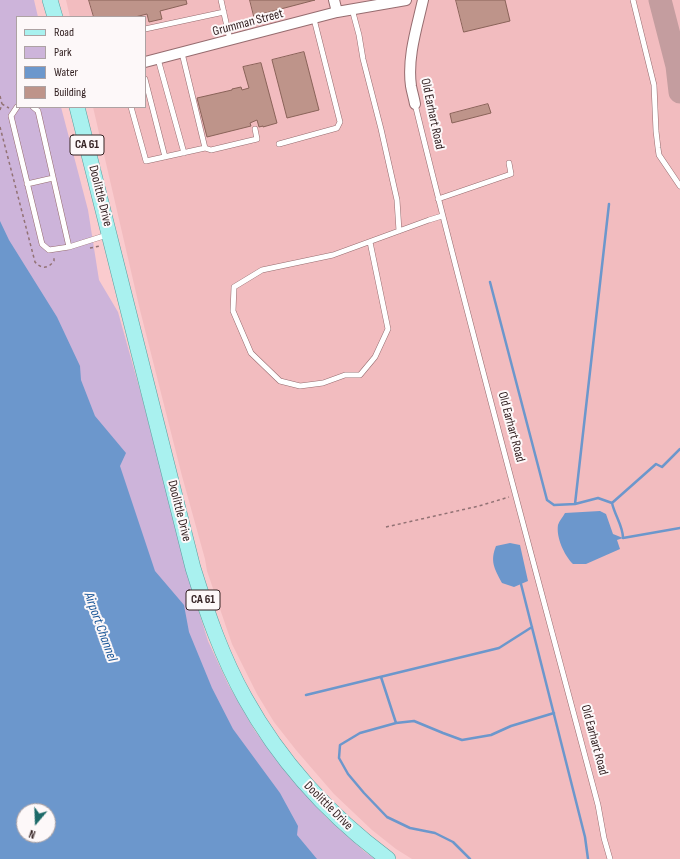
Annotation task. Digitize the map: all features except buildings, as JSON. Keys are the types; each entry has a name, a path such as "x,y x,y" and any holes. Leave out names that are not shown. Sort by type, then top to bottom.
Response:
{"main road":[{"path":"50,0 55,16"},
{"name":"Doolittle Drive","path":"77,108 193,568 204,604 229,668 245,699 284,758 310,789 343,822 366,843 388,859"}],"street":[{"path":"334,0 337,12"},
{"name":"Grumman Street","path":"146,62 337,12 406,0"},
{"name":"Old Earhart Road","path":"415,104 411,86 410,69 414,40 423,0"}],"lane":[{"path":"221,0 230,41"},
{"path":"633,0 654,85 658,148 660,155 680,186"},
{"path":"352,9 397,200 400,231"},
{"path":"146,29 224,12"},
{"path":"279,144 337,128 340,122 314,19"},
{"path":"182,53 205,148"},
{"path":"158,59 184,153"},
{"path":"146,83 164,157"},
{"name":"Old Earhart Road","path":"415,104 442,216 515,496 598,805 604,838 610,859"},
{"path":"34,108 38,111 69,247"},
{"path":"131,108 146,161 205,148 211,150 257,139 255,129"},
{"path":"15,109 11,116 42,244 49,250 69,247 109,234"},
{"path":"438,199 511,174 509,162"},
{"path":"27,184 53,178"},
{"path":"370,242 388,329 375,357 360,375 345,375 323,383 300,386 280,381 251,353 233,311 234,287 262,270 333,255 442,216"}],"path":[{"path":"0,96 2,104 0,110"},
{"path":"2,104 15,109"},
{"path":"386,527 479,506 515,496"}],"shaded area":[{"path":"66,0 680,0 680,859 412,859 396,849 372,830 334,794 274,722 257,694 232,644 207,571 140,310 93,108 146,108 146,16 70,16"}],"green space":[{"path":"0,0 34,0 38,16 16,16 16,108 61,108 88,210 99,280 118,312 193,593 208,641 228,684 255,731 288,775 326,817 375,859 0,859"}],"water":[{"name":"Airport Channel","path":"0,221 9,240 57,317 80,366 81,380 95,416 126,453 120,466 155,571 184,605 189,632 212,688 233,729 280,793 298,826 297,835 317,859 0,859"},
{"path":"600,511 606,514 613,534 623,538 617,540 620,549 586,564 573,564 564,551 559,540 559,522 565,513"},
{"path":"510,543 520,545 528,581 514,587 502,583 495,569 493,560 496,546"}],"waterway":[{"path":"609,204 575,504 598,498 612,503"},
{"path":"490,282 547,500 554,505 575,504"},
{"path":"680,449 662,467 656,464 612,503 622,529 623,538 680,528"},
{"path":"521,584 585,837 588,859"},
{"path":"306,695 499,648 532,627"},
{"path":"381,677 396,723"},
{"path":"470,859 453,842 435,833 410,828 387,817 348,774 339,758 340,745 360,733 396,723 414,721 462,740 491,735 511,726 554,713"}],"taxiway":[{"path":"660,0 677,66 680,92"}]}
